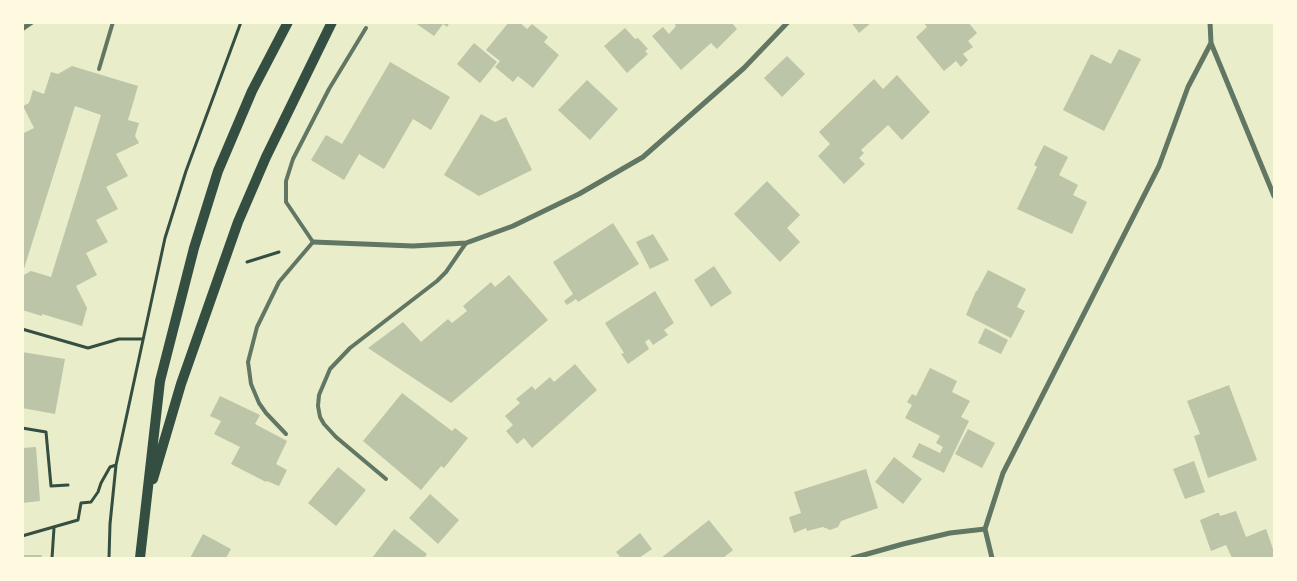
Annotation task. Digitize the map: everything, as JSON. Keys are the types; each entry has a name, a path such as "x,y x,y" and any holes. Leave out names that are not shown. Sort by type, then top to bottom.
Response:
{"main road":[{"path":"140,558 160,381 194,248 218,172 252,91 288,22"},
{"path":"145,509 181,384 238,222 266,157 329,23"}],"street":[{"path":"22,30 32,22"},
{"path":"313,242 413,246 466,243 513,226 579,194 643,157 744,68 788,22"},
{"path":"1210,22 1211,43 1274,196"},
{"path":"992,558 985,529 1004,474 1159,166 1188,87 1211,43"},
{"path":"853,558 903,544 985,529"}],"lane":[{"path":"99,69 113,22"},
{"path":"286,434 259,403 251,384 248,362 257,327 279,282 313,242 286,202 286,181 293,159 329,89 366,28"},
{"path":"386,479 336,437 324,424 320,417 318,406 319,395 330,370 350,348 437,281 446,272 466,243"}],"path":[{"path":"224,261 234,266 313,242"},
{"path":"22,329 88,348 119,339 142,339"},
{"path":"22,428 46,432 51,486 68,485"},
{"path":"22,536 78,520 82,503 91,502 110,467 116,465"},
{"path":"52,558 54,528"}],"building":[{"path":"414,22 450,22 447,27 443,24 434,36"},
{"path":"509,22 519,22 527,29 532,24 548,37 544,42 559,55 533,88 518,76 513,82 495,67 500,61 486,50"},
{"path":"673,22 731,22 737,29 717,49 711,43 681,70 652,36 663,27 669,34 676,26"},
{"path":"851,22 872,22 859,33"},
{"path":"923,22 968,22 977,33 968,41 973,47 963,54 968,60 961,67 956,61 944,71 916,37 927,27"},
{"path":"625,28 648,49 645,51 648,54 627,73 604,46"},
{"path":"474,43 497,62 480,83 457,64"},
{"path":"1119,49 1141,59 1104,131 1063,110 1091,54 1111,64"},
{"path":"787,56 805,74 782,97 764,78"},
{"path":"390,62 450,97 431,130 413,119 384,169 359,154 344,180 311,160 326,135 342,144"},
{"path":"72,66 138,86 128,120 139,123 135,136 139,143 116,154 128,176 106,187 118,209 96,220 108,242 86,253 97,275 76,286 87,308 82,326 22,310 22,276 31,271 51,277 101,115 75,106 23,272 22,134 34,128 23,106 29,103 33,90 44,94 51,72 58,74"},
{"path":"897,75 930,112 902,140 888,125 861,150 864,153 859,158 865,164 844,184 818,156 830,144 819,132 874,79 883,89"},
{"path":"587,80 618,109 590,140 558,110"},
{"path":"481,114 495,122 506,117 532,170 479,196 444,175"},
{"path":"1044,145 1068,157 1059,175 1078,185 1073,195 1087,202 1072,234 1017,209 1037,167 1034,165"},
{"path":"767,181 800,215 787,228 800,242 780,262 734,214"},
{"path":"613,223 639,264 578,302 576,299 567,305 564,301 573,294 553,262"},
{"path":"653,234 669,260 650,269 636,242"},
{"path":"714,266 732,293 711,307 694,280"},
{"path":"988,270 1026,289 1017,307 1025,311 1011,338 966,315 976,291"},
{"path":"509,275 548,320 451,403 368,348 403,322 421,342 448,319 452,323 467,311 463,306 491,282 495,287"},
{"path":"655,291 674,323 664,330 668,335 653,345 649,339 645,342 649,349 628,364 621,354 624,353 605,323"},
{"path":"985,328 1008,340 1001,354 978,343"},
{"path":"22,352 65,359 55,414 22,408"},
{"path":"575,364 597,390 532,448 524,438 517,444 506,431 513,425 505,416 520,403 516,399 532,386 535,390 550,377 554,382"},
{"path":"930,368 957,381 952,392 970,401 961,417 969,421 944,473 912,457 919,443 940,453 943,447 936,443 940,436 905,418 912,405 907,402 912,394 916,396"},
{"path":"1229,385 1257,460 1208,478 1194,436 1200,434 1187,401"},
{"path":"402,393 452,431 455,428 468,438 444,468 441,466 421,490 363,441"},
{"path":"220,396 260,415 255,424 287,441 276,464 287,470 279,486 266,482 231,464 240,447 214,434 221,421 210,416"},
{"path":"968,429 995,443 982,468 955,454"},
{"path":"36,447 40,501 22,503 22,448"},
{"path":"894,457 922,479 903,504 875,482"},
{"path":"1194,461 1205,492 1185,499 1173,469"},
{"path":"338,467 366,490 336,526 308,503"},
{"path":"866,469 878,508 841,521 838,527 830,530 823,527 807,531 806,528 794,533 789,517 801,513 794,492"},
{"path":"430,494 459,520 438,544 409,518"},
{"path":"1236,511 1246,537 1266,529 1274,552 1274,558 1232,558 1226,545 1211,551 1200,520 1217,513 1220,516"},
{"path":"709,520 733,550 723,558 661,558"},
{"path":"394,529 427,554 424,558 372,558"},
{"path":"640,533 652,549 639,558 621,558 616,552"},
{"path":"203,534 231,549 226,558 190,558"},
{"path":"22,555 42,555 41,558 22,558"}]}
